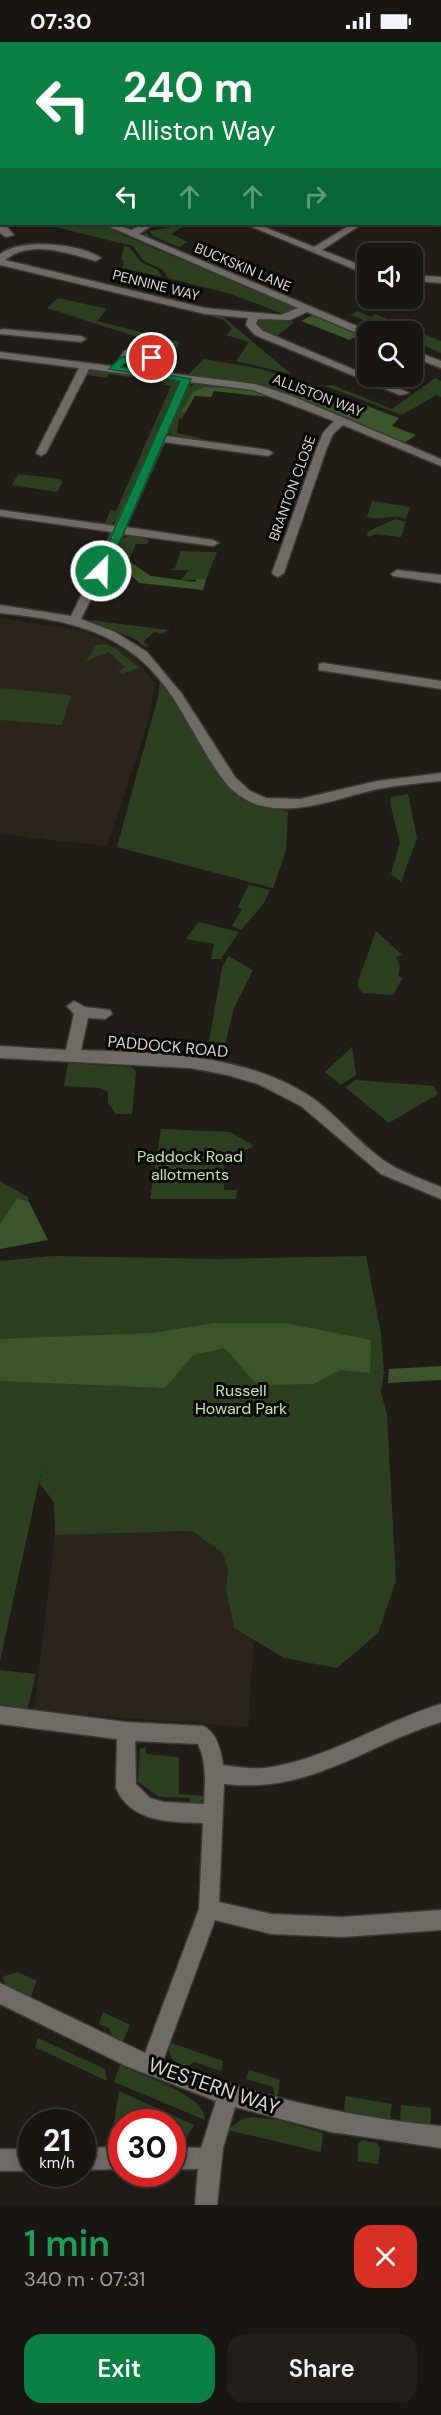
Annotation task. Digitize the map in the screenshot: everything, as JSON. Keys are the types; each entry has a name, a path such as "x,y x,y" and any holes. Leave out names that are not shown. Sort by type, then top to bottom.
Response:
{"street":[{"name":"BUCKSKIN LANE","path":"110,225 357,329"},
{"path":"132,234 148,225"},
{"path":"252,225 357,267"},
{"path":"315,250 356,225"},
{"name":"PENNINE WAY","path":"0,261 13,248 28,247 53,249 96,258"},
{"name":"PENNINE WAY","path":"0,261 205,311 290,317 306,308"},
{"path":"423,279 441,280"},
{"path":"254,316 251,325 259,333 404,393"},
{"path":"1,331 81,339"},
{"path":"31,358 45,335"},
{"name":"ALLISTON WAY","path":"0,355 255,387 342,420 441,463"},
{"path":"114,369 126,356 152,358"},
{"path":"423,358 441,365"},
{"path":"41,453 85,366"},
{"path":"75,620 101,571 186,379"},
{"name":"BRANTON CLOSE","path":"278,573 328,433 342,420"},
{"path":"160,438 268,453"},
{"path":"0,513 213,543"},
{"path":"397,574 441,579"},
{"path":"0,609 75,620 121,641 142,655 159,674 230,780 250,797 273,804 305,804 377,785 441,777"},
{"path":"323,667 441,685"},
{"path":"72,1057 78,1009 105,1014"},
{"name":"PADDOCK ROAD","path":"0,1052 198,1064 238,1071 295,1094 379,1165 401,1178 441,1192"},
{"path":"215,1774 265,1777 323,1763 417,1719 441,1713"},
{"path":"0,1715 126,1731 203,1735 211,1750 215,1774 208,1909 151,2066"},
{"path":"126,1731 126,1788 144,1806 164,1812 212,1814"},
{"path":"208,1909 271,1923 342,1927 441,1920"},
{"name":"WESTERN WAY","path":"0,1994 151,2066 229,2095 363,2128 441,2137"},
{"path":"206,2205 208,2160 213,2137 229,2095"},
{"path":"186,2159 208,2160"},
{"path":"0,2160 18,2160"}],"shaded area":[{"path":"0,618 85,631 131,653 156,684 145,732 107,846 0,834"},
{"path":"192,1531 223,1552 228,1570 226,1590 234,1628 254,1641 248,1727 34,1711 55,1535"}],"green space":[{"path":"52,225 104,225 294,307 286,315 231,294 168,278 163,270 144,261 133,246"},
{"path":"185,225 171,234 188,242 179,247 153,236 149,231"},
{"path":"144,230 151,238 357,324 145,236"},
{"path":"124,246 129,247 141,262 158,270 162,277 122,268 124,262 121,259"},
{"path":"58,298 107,309 97,321 180,342 175,349 47,308"},
{"path":"357,311 371,317 375,314 392,321 366,321 351,315"},
{"path":"211,313 222,316 291,374 236,361 249,342 226,335 232,329 224,320 210,316"},
{"path":"312,315 357,334 357,338 350,340 301,321"},
{"path":"261,319 294,322 277,336 254,327"},
{"path":"423,334 441,341 441,353 423,345"},
{"path":"204,359 261,369 293,379 296,385 287,388 286,393 245,384 187,376"},
{"path":"93,370 170,378 177,381 180,387 120,517 110,525 96,522 105,523 111,510 116,511 171,386 163,385 164,382 109,374 107,378 87,375 82,379 87,372"},
{"path":"435,378 441,381 441,397 436,395 402,415 325,386 333,385 392,409"},
{"path":"298,381 306,384 305,392 358,407 362,404 399,418 392,426 416,435 404,443 290,395 291,389 300,387"},
{"path":"196,383 241,390 204,387 193,392 191,400 182,412 185,413 182,419 179,418 177,433 200,438 199,441 175,439 168,430 186,389"},
{"path":"306,384 362,404 358,407 305,392"},
{"path":"204,387 239,389 237,387 285,399 214,391 211,397 195,396 185,413 181,412 193,392"},
{"path":"18,474 60,479 63,482 57,492 12,485"},
{"path":"372,501 410,507 406,519 367,517"},
{"path":"395,519 406,522 401,537 376,534 368,537 367,532"},
{"path":"128,536 138,536 149,540 147,544 136,544 129,559 113,572 106,571 120,540"},
{"path":"181,551 217,552 206,580 181,580 189,570 170,570 175,568"},
{"path":"130,562 151,576 195,582 197,579 206,580 203,590 139,583 123,567"},
{"path":"89,620 169,630 162,634 154,632 143,642 150,646 145,647 135,639"},
{"path":"104,644 115,648 139,668 122,674 119,671 125,667 109,652 86,661 96,645"},
{"path":"160,680 227,782 240,795 255,803 288,811 286,851 273,888 117,847 158,697"},
{"path":"0,688 71,695 62,725 0,720"},
{"path":"408,794 417,838 401,882 391,874 400,843 390,803 391,797"},
{"path":"249,885 270,890 264,903 241,930 232,926 242,909 238,907"},
{"path":"198,922 239,932 221,959 211,959 214,944 186,939"},
{"path":"376,931 402,955 396,957 400,967 398,976 403,978 393,995 362,993 357,984"},
{"path":"228,956 253,970 234,1008 223,1052 208,1047 222,968"},
{"path":"352,1047 356,1075 341,1085 325,1072"},
{"path":"68,1063 132,1067 136,1072 132,1114 116,1114 108,1103 108,1092 100,1088 64,1086"},
{"path":"356,1080 434,1086 438,1094 389,1123 345,1087"},
{"name":"Paddock Road allotments","path":"161,1129 230,1132 254,1146 237,1155 223,1156 224,1190 237,1190 236,1199 150,1199"},
{"path":"0,1181 28,1197 29,1202 17,1198 0,1224"},
{"path":"17,1198 29,1202 48,1240 0,1249 0,1224"},
{"name":"Russell Howard Park","path":"53,1256 218,1259 366,1256 381,1334 384,1371 381,1392 387,1415 396,1581 378,1633 337,1668 284,1658 234,1628 226,1590 228,1570 223,1553 192,1531 55,1535 54,1502 39,1483 43,1463 0,1661 0,1261"},
{"path":"214,1323 285,1323 371,1340 370,1373 340,1370 313,1384 257,1385 225,1348 193,1355 165,1388 0,1381 0,1339 152,1333"},
{"path":"441,1366 441,1380 388,1383 389,1369"},
{"path":"0,1670 36,1674 27,1711 0,1709"},
{"path":"146,1747 146,1754 179,1757 179,1794 204,1796 201,1803 189,1807 190,1798 159,1797 138,1782 140,1749"},
{"path":"17,1972 37,1981 30,1997 6,1985 2,1977"},
{"path":"103,2012 130,2025 123,2042 113,2038 109,2028 99,2024"},
{"path":"38,2038 105,2069 107,2081 35,2047"},
{"path":"168,2042 223,2061 221,2071 194,2062 186,2067 177,2063 169,2051"},
{"path":"121,2062 124,2067 186,2095 203,2111 205,2120 186,2112 186,2109 179,2109 114,2082"},
{"path":"249,2070 280,2080 278,2095 275,2096 273,2087 246,2079"},
{"path":"119,2091 159,2109 116,2109"},
{"path":"346,2096 392,2104 390,2120 347,2113 344,2109"},
{"path":"401,2105 431,2108 430,2124 400,2121"},
{"path":"251,2117 279,2120 323,2133 321,2152 227,2130 242,2119"},
{"path":"186,2121 194,2125 186,2138"},
{"path":"362,2140 377,2143 380,2148 378,2164 358,2161 358,2144"}],"route":[{"path":"101,571 186,379 114,369 124,359 152,358"}]}
